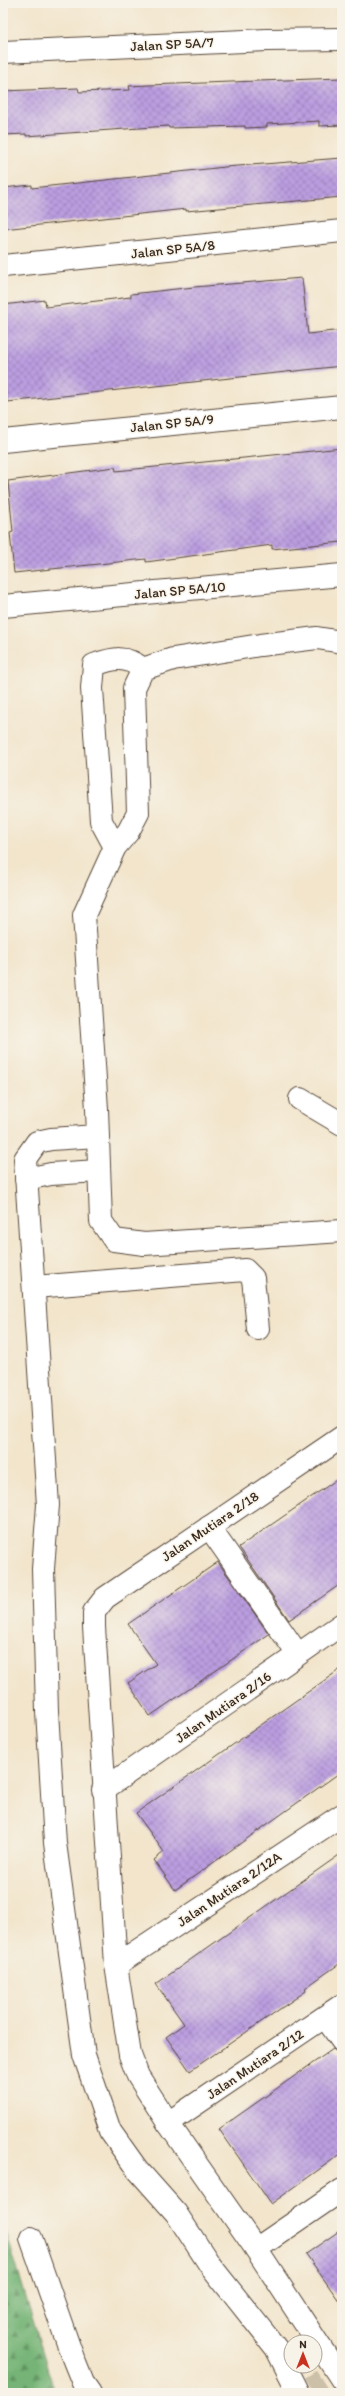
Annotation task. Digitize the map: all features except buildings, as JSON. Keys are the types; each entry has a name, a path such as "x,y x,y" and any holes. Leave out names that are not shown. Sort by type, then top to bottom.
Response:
{"street":[{"name":"Jalan SP 5A/7","path":"3,52 268,40 342,39"},
{"name":"Jalan SP 5A/8","path":"3,266 342,231"},
{"name":"Jalan SP 5A/9","path":"3,441 342,407"},
{"name":"Jalan SP 5A/10","path":"8,609 342,575"},
{"path":"342,642 317,638 267,644 173,659 143,669 134,688 138,813 128,832 114,848 84,915 98,1136 98,1171 101,1221 114,1240 144,1244 342,1231"},
{"path":"114,848 101,821 92,688 94,665 112,659 132,660 143,669"},
{"path":"300,1099 342,1124"},
{"path":"98,1136 51,1139 37,1142 25,1159 48,1505 43,1569 47,1711 55,1843 84,2055 110,2131 137,2170 176,2213 210,2265 276,2348 326,2383"},
{"path":"26,1179 51,1174 98,1171"},
{"path":"34,1287 245,1270 253,1278 258,1329"},
{"name":"Jalan Mutiara 2/18","path":"326,2383 256,2249 138,2076 130,2055 116,1965 103,1790 94,1612 105,1598 342,1438"},
{"path":"209,1527 297,1653"},
{"name":"Jalan Mutiara 2/16","path":"103,1790 297,1653 342,1624"},
{"name":"Jalan Mutiara 2/12A","path":"116,1965 342,1815"},
{"path":"333,2011 342,2041"},
{"name":"Jalan Mutiara 2/12","path":"168,2122 333,2011"},
{"path":"256,2249 342,2190"},
{"path":"31,2238 73,2358 83,2383 90,2393"}],"green space":[{"path":"3,2222 53,2386 58,2393 3,2393"}],"tunnel":[{"path":"311,2387 322,2380"}]}
